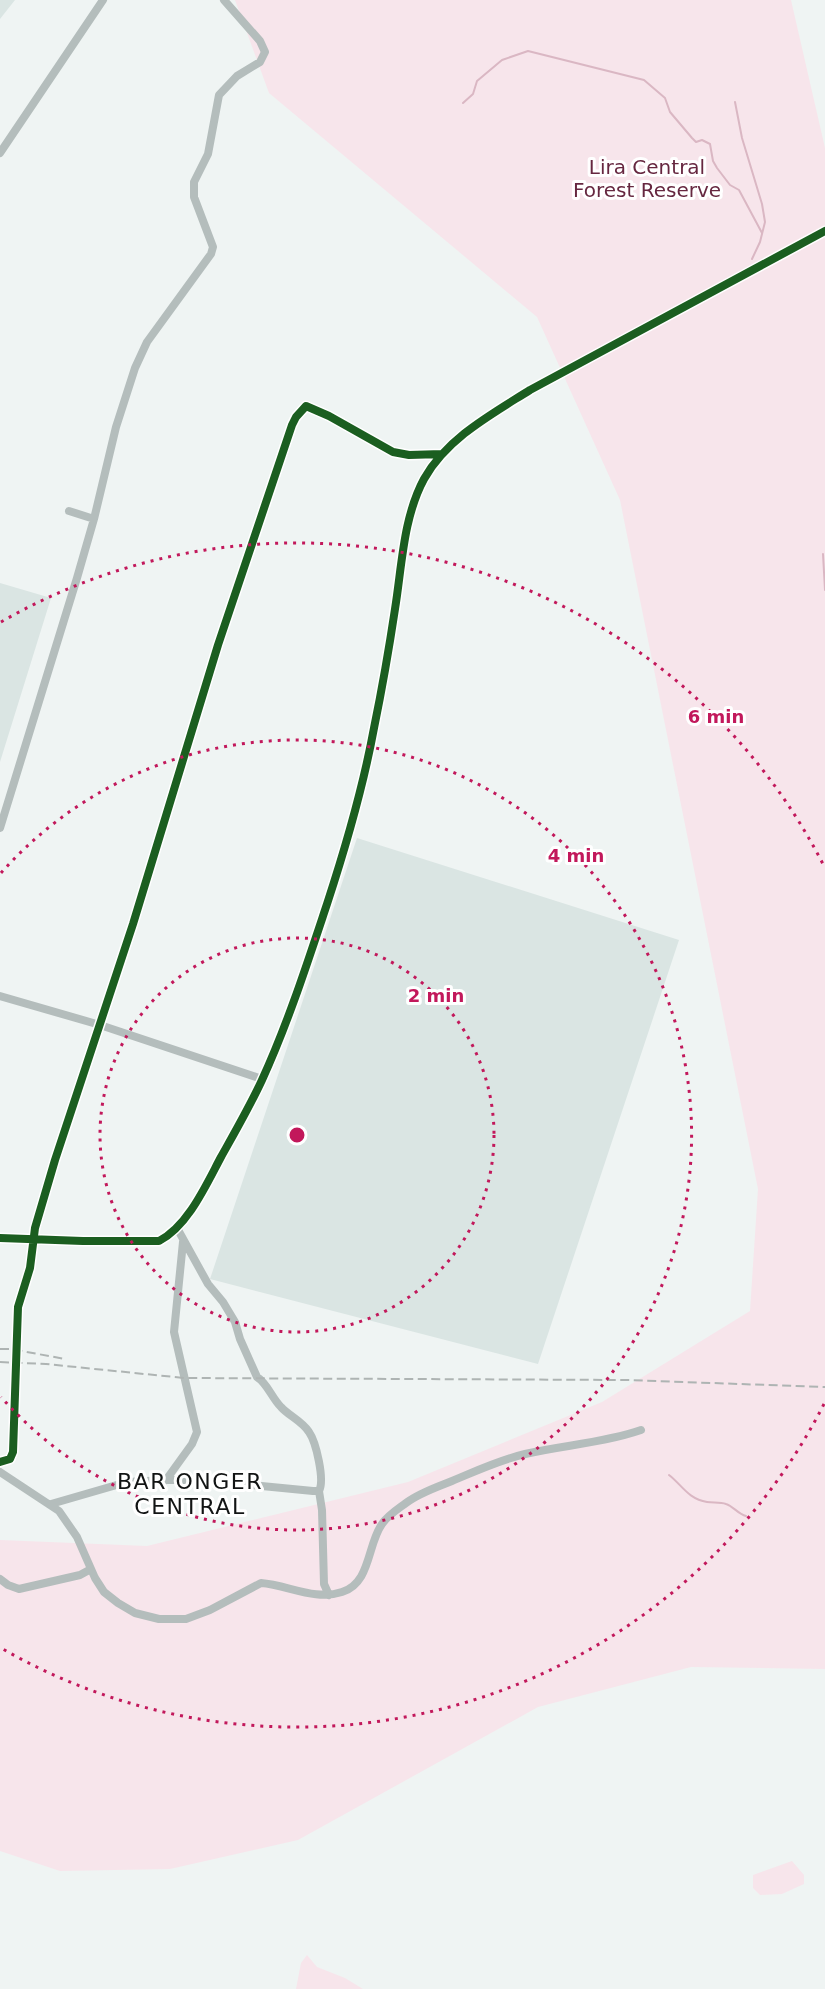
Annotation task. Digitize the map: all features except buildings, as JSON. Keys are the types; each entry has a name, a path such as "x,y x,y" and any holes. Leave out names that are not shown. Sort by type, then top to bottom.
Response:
{"street":[{"path":"0,153 103,0"},
{"path":"0,828 94,519 116,427 139,356 211,254 213,247 193,192 194,182 208,154 219,95 237,76 260,62 264,56 264,48 260,41 228,1"},
{"path":"0,1238 159,1241 169,1236 187,1216 216,1167 262,1079 303,977 363,783 407,527 423,481 442,454 483,419 530,390 825,231"},
{"path":"0,1462 10,1459 13,1452 18,1307 30,1268 35,1228 225,624 296,417 306,406 329,416 393,452 410,455 442,454"},
{"path":"69,511 94,519"},
{"path":"0,996 100,1025 262,1079"},
{"path":"177,1228 208,1284 223,1302 235,1322 257,1377 263,1381 281,1407 303,1424 310,1433 321,1474 319,1491 322,1510 324,1584 329,1595"},
{"path":"166,1480 196,1437 174,1332 183,1242"},
{"path":"0,1472 59,1511 77,1536 99,1585 110,1598 135,1613 159,1619 186,1619 210,1610 261,1583 313,1595 343,1592 356,1585 363,1575 382,1524 410,1500 489,1464 523,1454 625,1436 641,1430"},
{"path":"51,1504 127,1482 166,1480 200,1480 319,1491"},
{"path":"0,1579 4,1587 19,1589 80,1575 91,1569"},
{"path":"313,1595 324,1584"}],"shaded area":[{"path":"0,0 15,0 0,19"},
{"path":"0,583 51,598 0,762"},
{"path":"357,838 679,940 538,1364 210,1279"}],"green space":[{"name":"Lira Central Forest Reserve","path":"235,0 791,0 825,148 825,1669 691,1667 538,1707 298,1840 170,1869 60,1871 0,1851 0,1540 147,1546 408,1482 602,1402 750,1311 758,1189 620,500 537,317 269,93"},
{"path":"792,1861 804,1875 804,1884 782,1894 760,1895 753,1888 753,1875"},
{"path":"307,1955 317,1967 345,1978 363,1989 296,1989 301,1963"}],"waterway":[{"path":"463,103 473,94 477,81 502,60 528,51 644,80 665,98 670,112 696,142 702,140 710,144 713,161 717,168 730,185 739,190 762,233"},
{"path":"735,102 742,138 762,204 765,222 760,242 752,259"},
{"path":"823,554 825,590"},
{"path":"669,1475 695,1498 726,1504 746,1516"}],"railway":[{"path":"0,1349 65,1359"},
{"path":"0,1362 46,1364 184,1378 626,1380 825,1387"}],"cycle path":[{"path":"0,1238 159,1241 179,1225 202,1192 271,1059 297,993 334,882 354,817 370,750 388,654 407,526 417,494 434,464 471,428 530,390 825,231"},
{"path":"0,1462 10,1459 13,1452 18,1307 30,1268 35,1228 55,1160 133,924 218,645 292,425 306,406 329,416 393,452 409,455 442,454"}],"district":[{"name":"BAR ONGER CENTRAL","path":"190,1494"}]}
